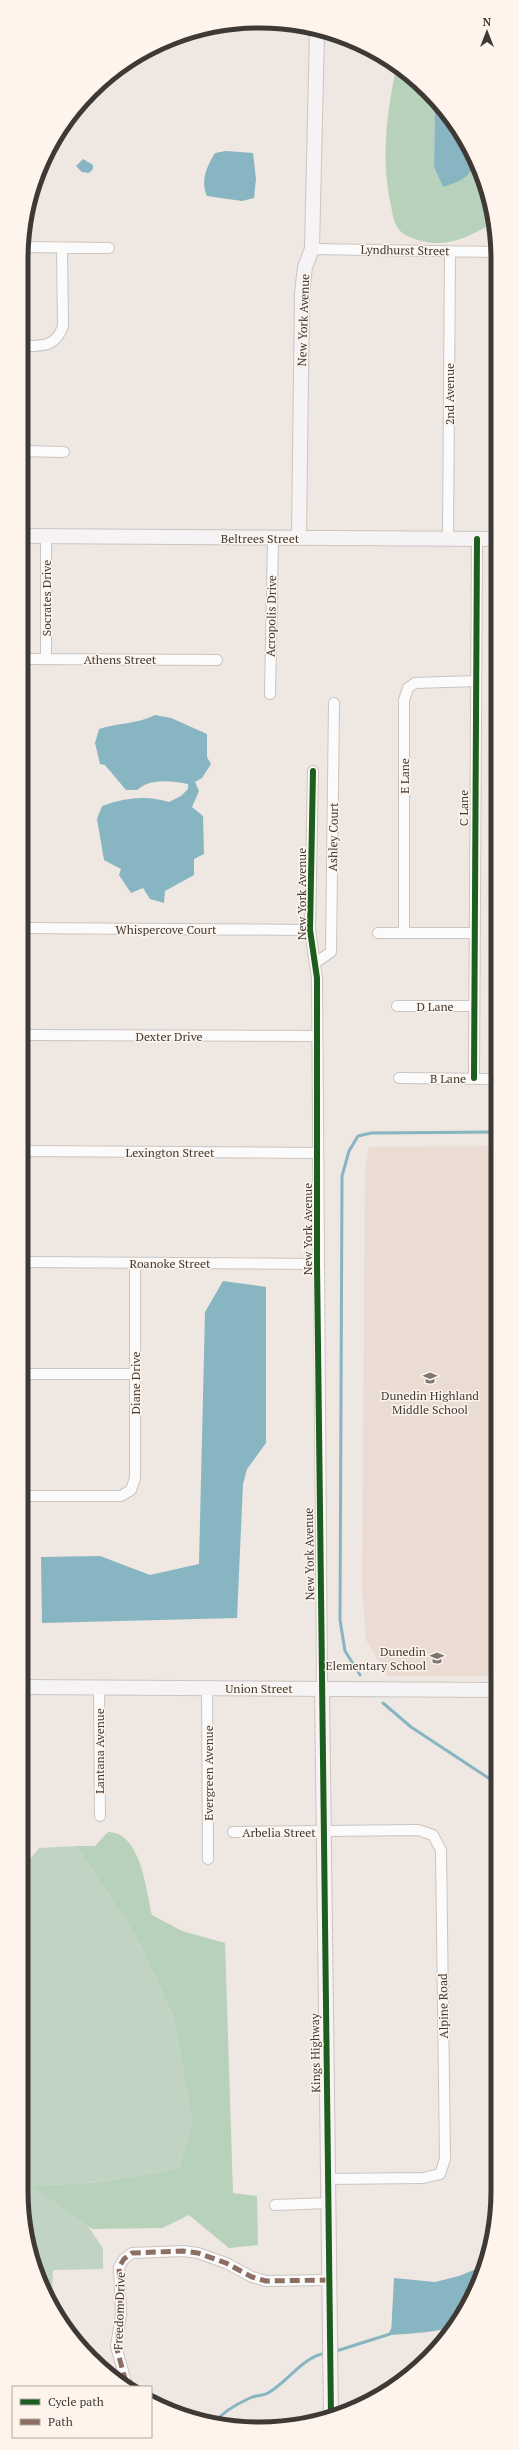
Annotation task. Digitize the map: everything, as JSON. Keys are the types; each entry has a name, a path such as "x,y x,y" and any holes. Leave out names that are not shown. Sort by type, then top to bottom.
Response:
{"street":[{"name":"New York Avenue","path":"299,538 302,293 305,267 312,249 317,35"},
{"path":"28,248 109,248"},
{"path":"28,346 45,346 60,335 63,326 62,248"},
{"name":"Lyndhurst Street","path":"312,249 491,252"},
{"name":"2nd Avenue","path":"448,538 450,251"},
{"path":"28,451 64,452"},
{"name":"Beltrees Street","path":"28,536 491,539"},
{"name":"Socrates Drive","path":"46,536 46,659"},
{"name":"Acropolis Drive","path":"270,694 273,538"},
{"name":"C Lane","path":"474,1078 473,933 477,538"},
{"name":"Athens Street","path":"28,659 217,660"},
{"name":"E Lane","path":"404,933 404,700 408,688 415,683 475,681"},
{"name":"Ashley Court","path":"315,963 331,952 334,702"},
{"name":"New York Avenue","path":"313,771 310,930 317,978 317,1264 322,1688"},
{"name":"Whispercove Court","path":"28,928 310,930"},
{"path":"378,933 473,933"},
{"name":"D Lane","path":"397,1006 474,1006"},
{"name":"Dexter Drive","path":"28,1035 317,1036"},
{"name":"B Lane","path":"399,1078 491,1079"},
{"name":"Lexington Street","path":"28,1151 318,1153"},
{"name":"Roanoke Street","path":"28,1262 317,1264"},
{"name":"Diane Drive","path":"28,1496 121,1496 131,1490 135,1478 135,1263"},
{"path":"28,1374 136,1374"},
{"name":"Union Street","path":"28,1687 491,1690"},
{"name":"Lantana Avenue","path":"99,1687 100,1816"},
{"name":"Evergreen Avenue","path":"208,1688 208,1859"},
{"name":"Kings Highway","path":"322,1688 328,2280 331,2411"},
{"name":"Alpine Road","path":"324,1831 418,1830 427,1831 438,1841 441,1850 445,2159 440,2174 423,2178 327,2179"},
{"name":"Arbelia Street","path":"233,1832 324,1831"},
{"path":"275,2204 328,2204"},
{"name":"Freedom Drive","path":"125,2379 116,2346 121,2315 120,2267 124,2259 132,2253 182,2251 198,2253 226,2263 252,2277 266,2281 328,2280"}],"shaded area":[{"name":"Dunedin Highland Middle School","path":"491,1146 491,1676 388,1676 366,1640 362,1587 365,1169 369,1147"}],"green space":[{"path":"395,72 412,85 434,107 434,167 443,187 472,169 479,185 488,225 473,234 444,243 434,243 412,238 404,234 398,228 394,220 387,184 386,134"},
{"path":"108,1832 119,1835 128,1841 135,1852 144,1878 152,1915 182,1931 225,1943 233,2193 257,2196 258,2245 229,2248 189,2215 162,2228 92,2229 32,2186 102,2182 179,2168 192,2122 174,2018 137,1938 76,1846 95,1846"},
{"path":"76,1846 137,1938 174,2018 192,2122 179,2168 102,2182 33,2186 87,2225 103,2248 103,2269 53,2270 52,2293 40,2265 32,2236 28,2206 28,1861 39,1848"}],"water":[{"path":"435,108 460,144 472,168 464,178 443,187 434,167"},
{"path":"226,151 253,153 256,179 254,198 242,201 207,196 204,179 209,163 215,153"},
{"path":"83,159 93,165 93,169 89,173 82,172 76,166"},
{"path":"155,715 171,718 207,734 207,757 211,764 202,778 195,782 199,791 192,807 203,816 204,854 194,859 194,875 165,891 164,903 150,899 143,888 131,893 119,875 121,869 104,860 97,819 102,806 136,798 169,802 181,796 188,789 188,784 161,781 148,784 137,790 126,790 105,765 100,764 95,743 99,729 134,722"},
{"path":"223,1281 266,1287 266,1443 247,1469 243,1484 237,1618 42,1623 41,1557 100,1556 150,1575 199,1564 205,1312"},
{"path":"478,2268 460,2306 445,2329 391,2335 394,2278 435,2282 459,2276"}],"waterway":[{"path":"360,1675 345,1651 340,1620 342,1176 349,1151 358,1136 371,1133 491,1132"},
{"path":"383,1703 411,1727 491,1780"},
{"path":"333,2352 390,2334 392,2330"},
{"path":"218,2418 241,2402 252,2397 268,2393 310,2359 317,2355 326,2353"}],"marked path":[{"path":"125,2379 116,2346 121,2315 119,2267 124,2259 132,2253 183,2251 198,2253 226,2263 252,2277 266,2281 328,2280"}],"cycle path":[{"path":"474,1078 477,539"},
{"path":"313,771 310,930 317,978 317,1264 331,2411"}],"place":[{"name":"Dunedin Highland Middle School","path":"430,1378"},
{"name":"Dunedin Elementary School","path":"437,1658"}]}
